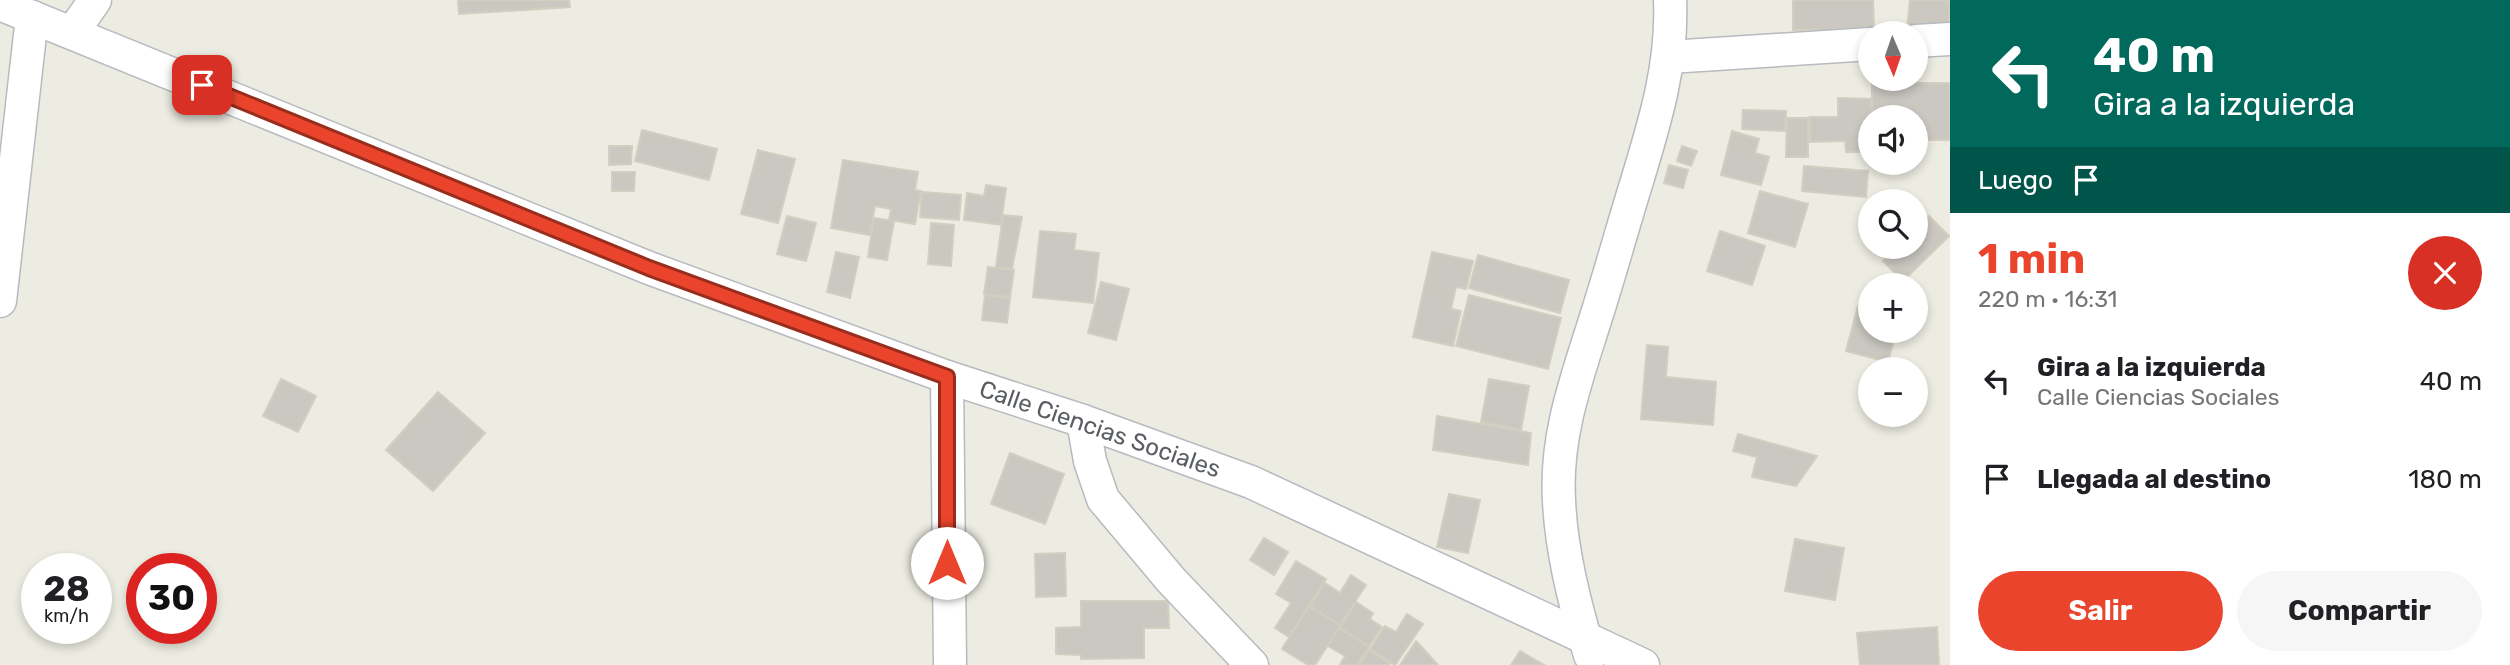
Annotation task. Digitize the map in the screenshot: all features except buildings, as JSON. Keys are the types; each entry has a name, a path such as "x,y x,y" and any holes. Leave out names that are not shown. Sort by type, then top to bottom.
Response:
{"street":[{"path":"72,33 95,0"},
{"path":"1589,653 1563,541 1558,497 1563,432 1575,376 1596,316 1657,113 1669,57 1670,0"},
{"name":"Calle Ciencias Sociales","path":"0,4 649,268 947,377 1083,421 1251,481 1589,653 1643,665"},
{"path":"0,301 32,17"},
{"path":"1928,40 1950,39"},
{"path":"1669,57 1858,45"},
{"path":"947,377 950,665"},
{"path":"1083,421 1090,461 1103,499 1171,580 1252,665"}],"route":[{"path":"202,85 649,268 947,377 947,563"}]}
